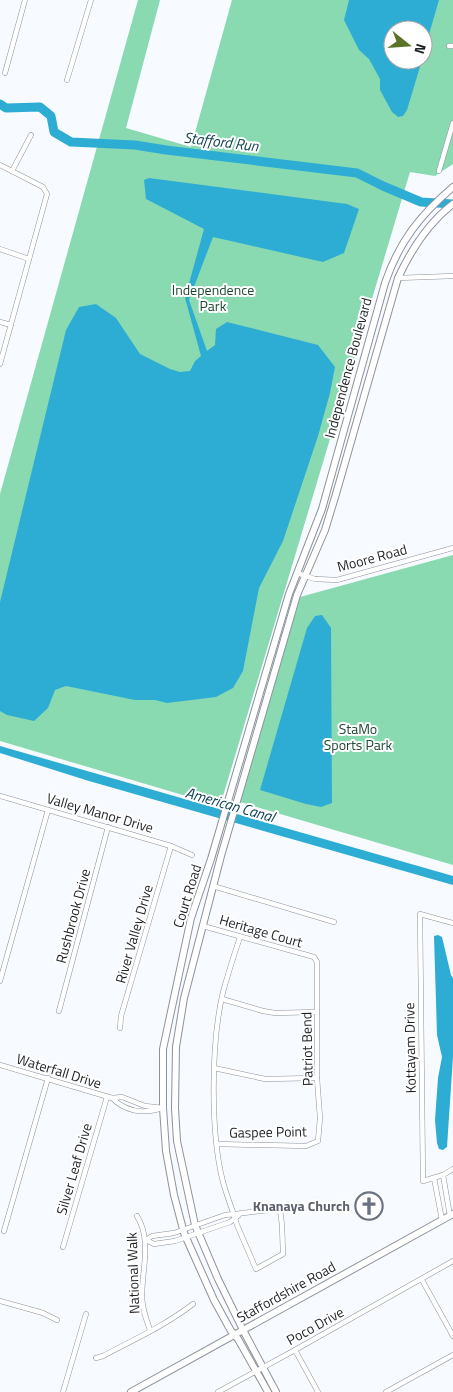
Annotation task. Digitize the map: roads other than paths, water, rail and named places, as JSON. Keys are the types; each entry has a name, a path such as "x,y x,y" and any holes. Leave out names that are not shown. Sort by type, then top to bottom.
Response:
{"main road":[{"name":"Independence Boulevard","path":"297,573 322,509 390,267 402,243 422,216 453,187"},
{"name":"Independence Boulevard","path":"305,576 325,530 398,278 407,259 431,225 453,204"},
{"path":"373,328 382,331"},
{"name":"Court Road","path":"184,1233 174,1195 166,1151 163,1108 163,1049 192,918 232,791 288,594 297,573"},
{"name":"Court Road","path":"198,1233 178,1147 175,1108 176,1047 180,1020 213,886 297,595 305,576"},
{"path":"245,743 253,745"},
{"path":"232,791 240,793"},
{"path":"163,1108 175,1108"},
{"name":"Staffordshire Road","path":"131,1392 452,1215"},
{"path":"184,1233 214,1300 268,1392"},
{"path":"198,1233 243,1330 276,1392"}],"street":[{"path":"5,73 25,0"},
{"path":"67,80 91,0"},
{"path":"439,171 453,123"},
{"path":"12,172 31,135"},
{"path":"0,165 46,190 46,198 0,364"},
{"path":"0,249 29,258"},
{"path":"398,278 453,276"},
{"path":"0,322 11,324"},
{"name":"Moore Road","path":"297,573 328,581 337,580 453,548"},
{"name":"Valley Manor Drive","path":"0,796 171,846 192,854"},
{"path":"0,981 48,810"},
{"name":"Rushbrook Drive","path":"59,1011 108,827"},
{"name":"River Valley Drive","path":"120,1028 121,1016 171,846"},
{"path":"213,886 334,922"},
{"name":"Kottayam Drive","path":"434,1178 424,1181 420,914 453,922"},
{"name":"Heritage Court","path":"203,926 314,957"},
{"path":"236,1216 230,1222 198,1233 184,1233 174,1233 152,1236 146,1240 154,1244 184,1233 195,1225 225,1215 236,1216 258,1210 280,1209 283,1254 256,1269 244,1244 236,1216 223,1180 218,1144 214,1114 214,1068 222,999 240,937"},
{"name":"Patriot Bend","path":"314,957 317,962 317,1078 320,1118 318,1141"},
{"path":"222,999 269,1012 317,1012"},
{"name":"Waterfall Drive","path":"0,1065 110,1097 122,1097 145,1106 163,1108"},
{"path":"214,1068 265,1079 317,1078"},
{"path":"4,1231 48,1078"},
{"name":"Waterfall Drive","path":"110,1097 119,1105 142,1112 163,1108"},
{"name":"Silver Leaf Drive","path":"63,1247 110,1097"},
{"name":"Gaspee Point","path":"218,1144 306,1146 318,1141"},
{"path":"442,1220 434,1178 453,1169"},
{"path":"443,1175 452,1215"},
{"name":"National Walk","path":"137,1216 146,1240 142,1296 150,1330"},
{"name":"Poco Drive","path":"218,1392 422,1280 453,1261"},
{"path":"422,1280 453,1336"},
{"path":"0,1301 43,1313 57,1320"},
{"path":"96,1358 150,1330 193,1304"},
{"path":"63,1392 86,1314"},
{"path":"295,1350 318,1392"},
{"path":"386,1392 453,1355"}],"water":[{"path":"349,0 439,0 433,21 383,20 383,70 419,70 407,110 403,116 398,117 392,112 380,90 380,79 369,59 359,50 344,20"},
{"path":"149,178 347,204 359,209 344,253 323,262 213,237 189,300 207,351 215,345 216,329 227,322 318,345 335,367 330,393 318,436 283,541 259,588 243,671 233,688 216,697 167,703 155,700 135,700 66,686 55,690 48,708 34,721 7,715 0,711 0,602 66,330 79,307 96,304 116,318 140,354 170,369 180,372 190,371 195,361 201,356 185,298 204,229 146,199 144,180"},
{"path":"322,615 331,628 332,803 321,807 260,790 307,628 315,616"},
{"name":"American Canal","path":"0,746 453,876 453,885 89,781 0,753"},
{"path":"434,936 442,937 453,978 453,1057 447,1147 443,1150 439,1149 437,1143 435,1120 438,1078 442,1057 437,1035"}],"waterway":[{"name":"Stafford Run","path":"0,104 6,108 40,107 51,116 54,132 71,142 135,145 357,173 421,202 453,204"}],"place":[{"name":"Knanaya Church","path":"369,1206"}],"park label":[{"name":"Independence Park","path":"213,298"},
{"name":"StaMo Sports Park","path":"358,738"}]}
